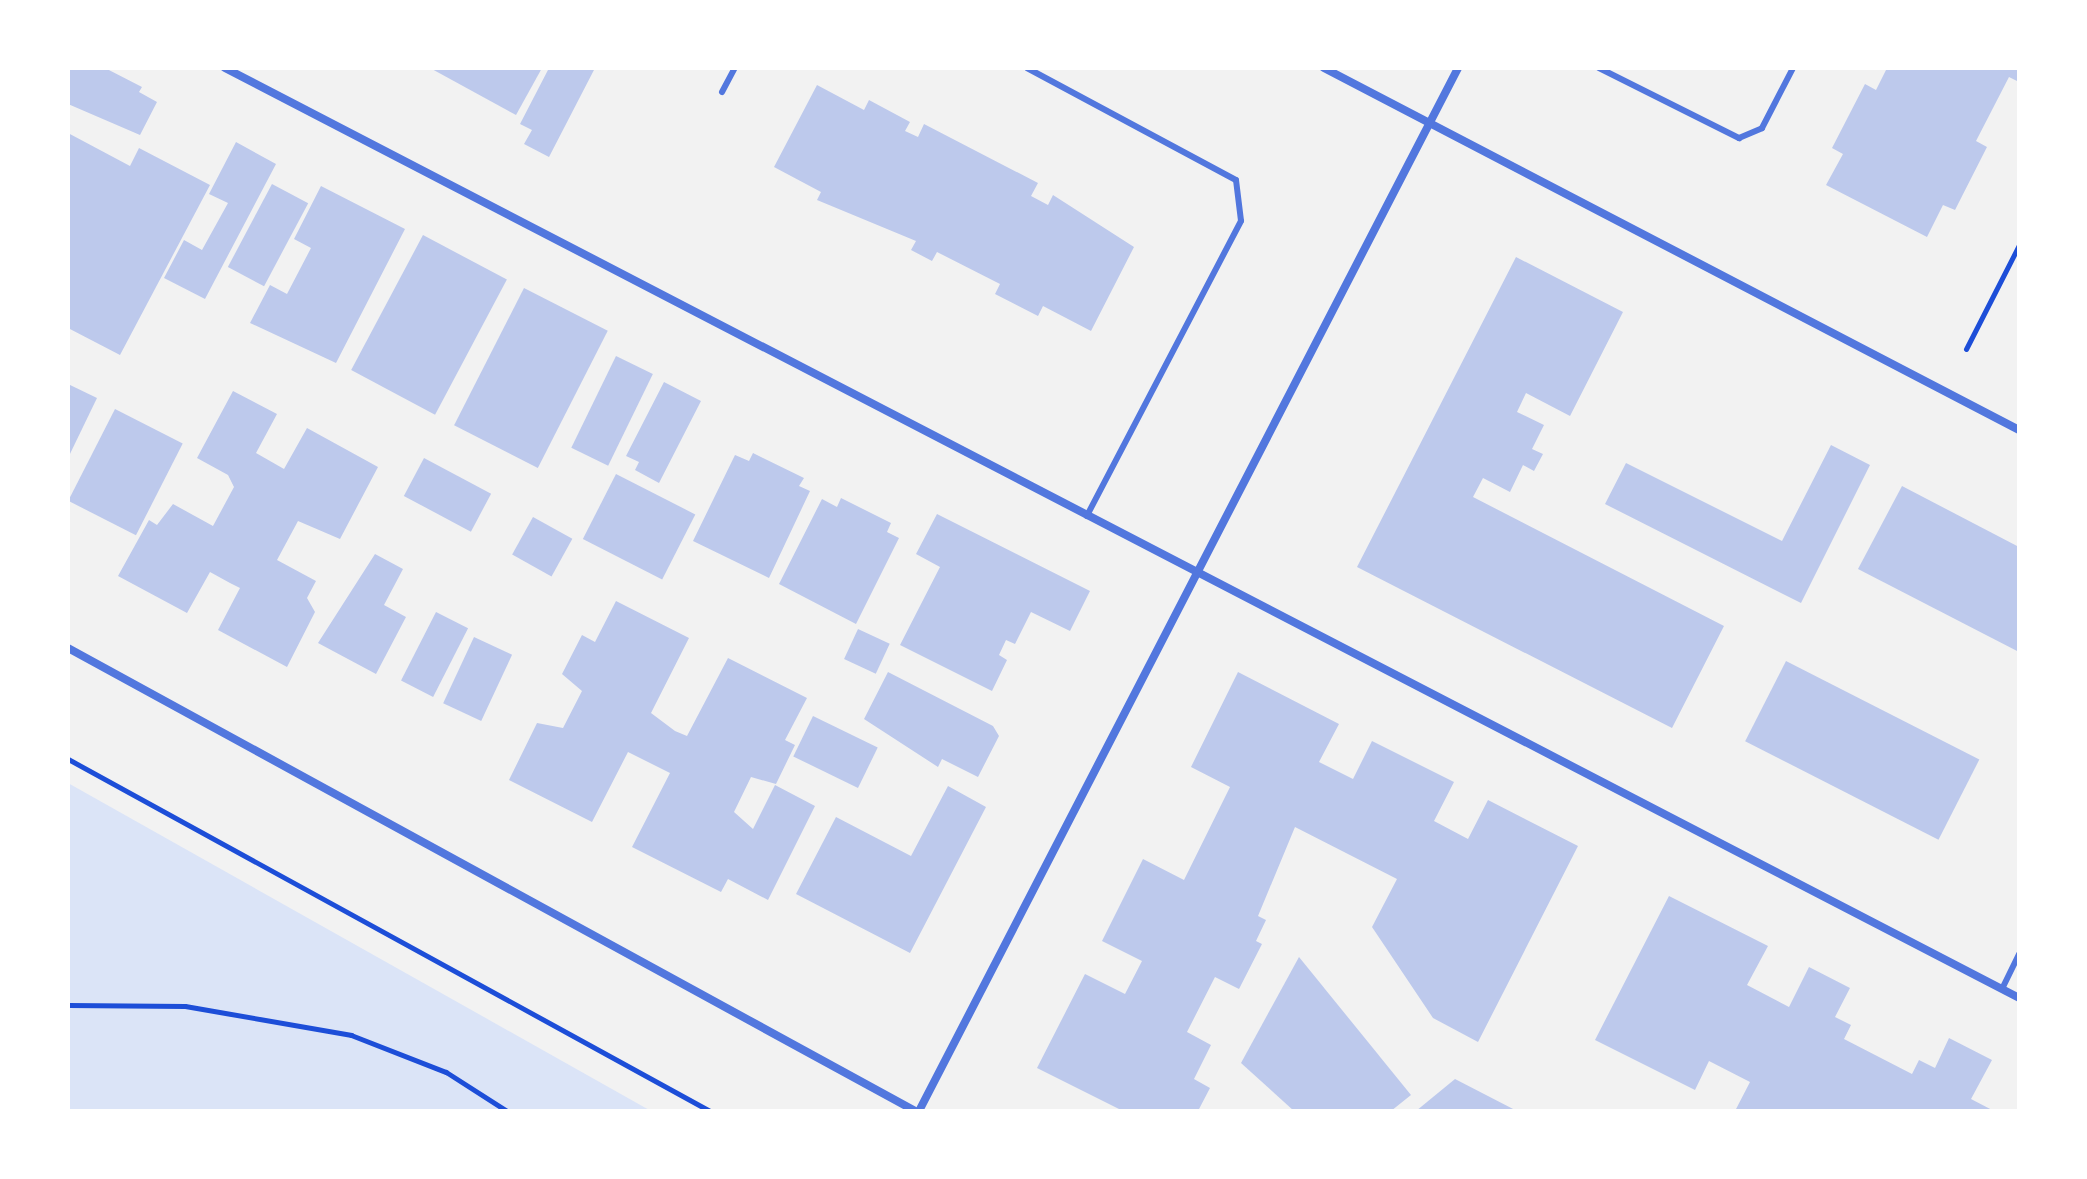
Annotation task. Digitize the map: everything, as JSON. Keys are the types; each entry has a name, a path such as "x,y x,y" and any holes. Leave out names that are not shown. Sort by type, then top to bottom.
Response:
{"street":[{"path":"225,68 2019,998"},
{"path":"1324,68 2019,430"},
{"path":"68,648 917,1111 1458,68"}],"lane":[{"path":"722,92 735,68"},
{"path":"1027,68 1236,180 1241,221 1087,516"},
{"path":"1599,68 1739,138 1762,128 1793,68"},
{"path":"2002,989 2019,954"}],"path":[{"path":"1966,349 2019,245"},
{"path":"68,759 710,1111"},
{"path":"68,1005 185,1006 351,1035 446,1072 507,1111"}],"shaded area":[{"path":"68,783 651,1111 68,1111"}],"building":[{"path":"68,68 105,68 142,87 139,92 157,102 140,135 68,104"},
{"path":"430,68 542,68 516,115"},
{"path":"549,68 595,68 549,157 524,144 532,130 520,124"},
{"path":"1887,68 2019,68 2019,82 2009,77 1976,141 1987,147 1955,210 1943,205 1927,237 1826,185 1843,154 1832,148 1865,84 1876,90"},
{"path":"817,85 864,110 869,100 910,122 905,131 918,137 924,124 1038,183 1031,196 1048,205 1053,195 1134,247 1091,331 1043,306 1038,316 995,294 1000,284 937,252 932,261 911,250 916,241 817,200 821,192 774,167"},
{"path":"68,133 130,166 139,148 210,185 120,355 68,328"},
{"path":"236,142 276,164 205,299 164,278 184,240 202,250 228,203 209,194"},
{"path":"272,184 308,203 264,286 228,267"},
{"path":"321,186 405,229 336,363 250,323 270,285 287,294 311,248 294,239"},
{"path":"423,235 507,280 435,415 351,370"},
{"path":"1516,257 1623,312 1570,416 1526,393 1517,412 1544,425 1532,449 1543,454 1534,471 1523,465 1510,492 1483,478 1473,497 1724,626 1672,728 1357,567"},
{"path":"524,288 608,331 538,468 454,425"},
{"path":"616,356 653,374 608,466 571,448"},
{"path":"664,382 701,401 659,483 635,470 639,462 626,456"},
{"path":"68,384 97,398 68,458"},
{"path":"233,391 277,414 256,453 284,469 307,428 378,467 340,539 298,521 277,560 316,581 307,598 315,612 287,667 218,630 240,588 210,572 187,613 118,576 149,520 157,525 173,504 213,526 234,487 228,475 197,458"},
{"path":"115,409 183,444 136,535 68,501"},
{"path":"1831,445 1870,465 1801,603 1605,504 1626,463 1782,541"},
{"path":"753,453 804,478 799,486 810,491 769,578 693,541 735,455 749,461"},
{"path":"424,458 491,494 471,532 404,496"},
{"path":"616,474 695,514 662,579 583,539"},
{"path":"1902,486 2019,547 2019,652 1858,569"},
{"path":"841,498 891,523 887,532 899,538 856,624 779,584 822,499 837,507"},
{"path":"937,514 1090,591 1070,631 1031,612 1015,644 1006,640 999,655 1007,660 992,691 900,645 940,567 916,554"},
{"path":"533,517 572,539 552,576 512,555"},
{"path":"375,554 403,569 384,605 406,617 376,674 318,643"},
{"path":"616,601 689,638 651,713 675,731 687,736 728,658 807,698 785,740 795,745 776,784 751,777 734,812 753,829 775,785 815,806 768,900 728,879 721,892 632,847 670,773 628,752 592,822 509,780 537,723 563,728 582,691 562,674 582,635 595,642"},
{"path":"436,612 468,628 433,697 401,681"},
{"path":"858,629 890,644 876,674 844,659"},
{"path":"474,637 512,655 481,721 443,703"},
{"path":"1786,661 1979,760 1938,840 1745,741"},
{"path":"888,672 993,726 999,736 978,777 942,759 938,767 864,719"},
{"path":"1238,672 1339,724 1319,762 1353,779 1372,741 1454,782 1434,821 1468,839 1488,800 1578,846 1478,1042 1433,1018 1372,927 1397,879 1295,827 1258,916 1266,920 1256,941 1262,944 1239,989 1215,977 1187,1032 1211,1045 1194,1079 1210,1088 1198,1111 1123,1111 1037,1068 1085,974 1125,994 1142,961 1102,941 1143,859 1184,880 1230,787 1191,767"},
{"path":"813,716 878,748 858,788 793,756"},
{"path":"948,786 986,807 910,953 796,894 836,817 911,856"},
{"path":"1669,896 1768,946 1747,985 1789,1007 1809,967 1850,988 1835,1017 1851,1025 1844,1039 1912,1074 1919,1060 1935,1068 1949,1038 1992,1060 1971,1099 1994,1111 1735,1111 1750,1082 1709,1061 1695,1090 1595,1040"},
{"path":"1299,957 1411,1095 1391,1111 1294,1111 1241,1063"},
{"path":"1455,1079 1517,1111 1416,1111"}]}
